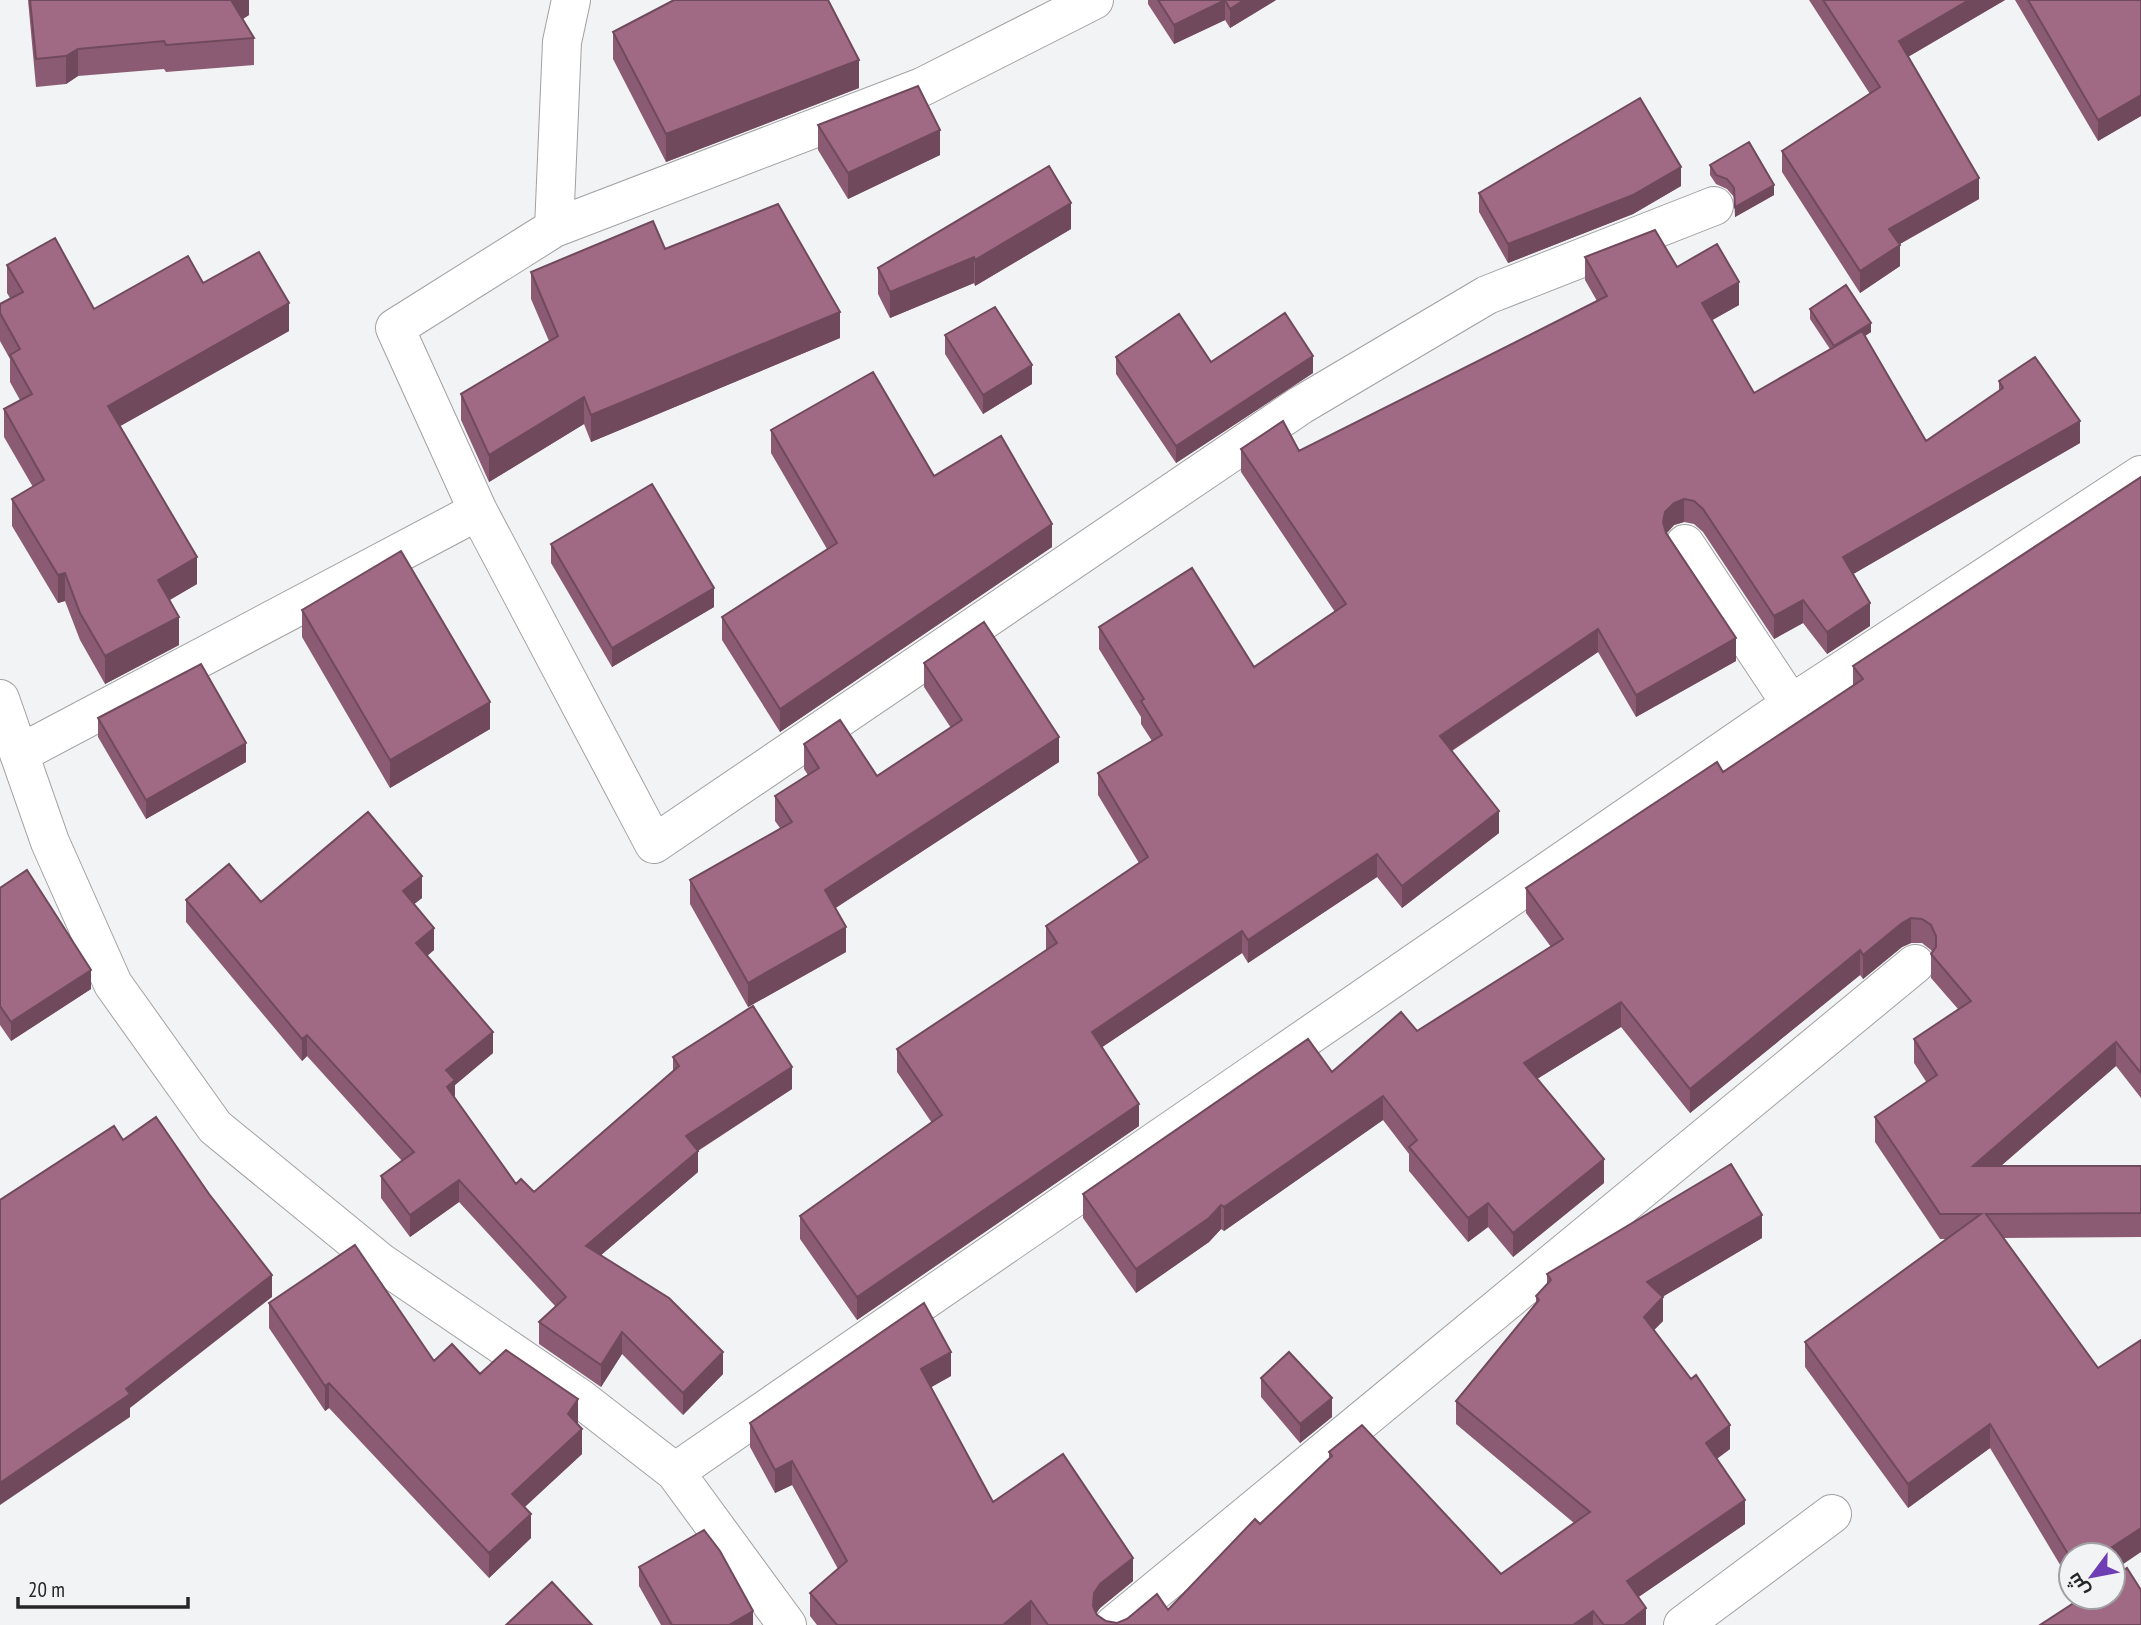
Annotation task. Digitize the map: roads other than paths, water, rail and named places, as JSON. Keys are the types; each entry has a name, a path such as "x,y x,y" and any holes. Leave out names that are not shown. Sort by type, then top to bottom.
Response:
{"street":[{"path":"554,228 562,42 571,0"},
{"path":"1094,0 922,87 554,228 395,328 478,511 654,844 1301,405 1487,295 1714,205"},
{"path":"675,1472 1791,704 2141,475"},
{"path":"19,754 478,511"},
{"path":"1685,544 1791,704"},
{"path":"0,699 50,842 113,984 215,1127 380,1262 581,1399 675,1472 787,1625"},
{"path":"1114,1625 1915,964"},
{"path":"1683,1625 1832,1514"}]}
